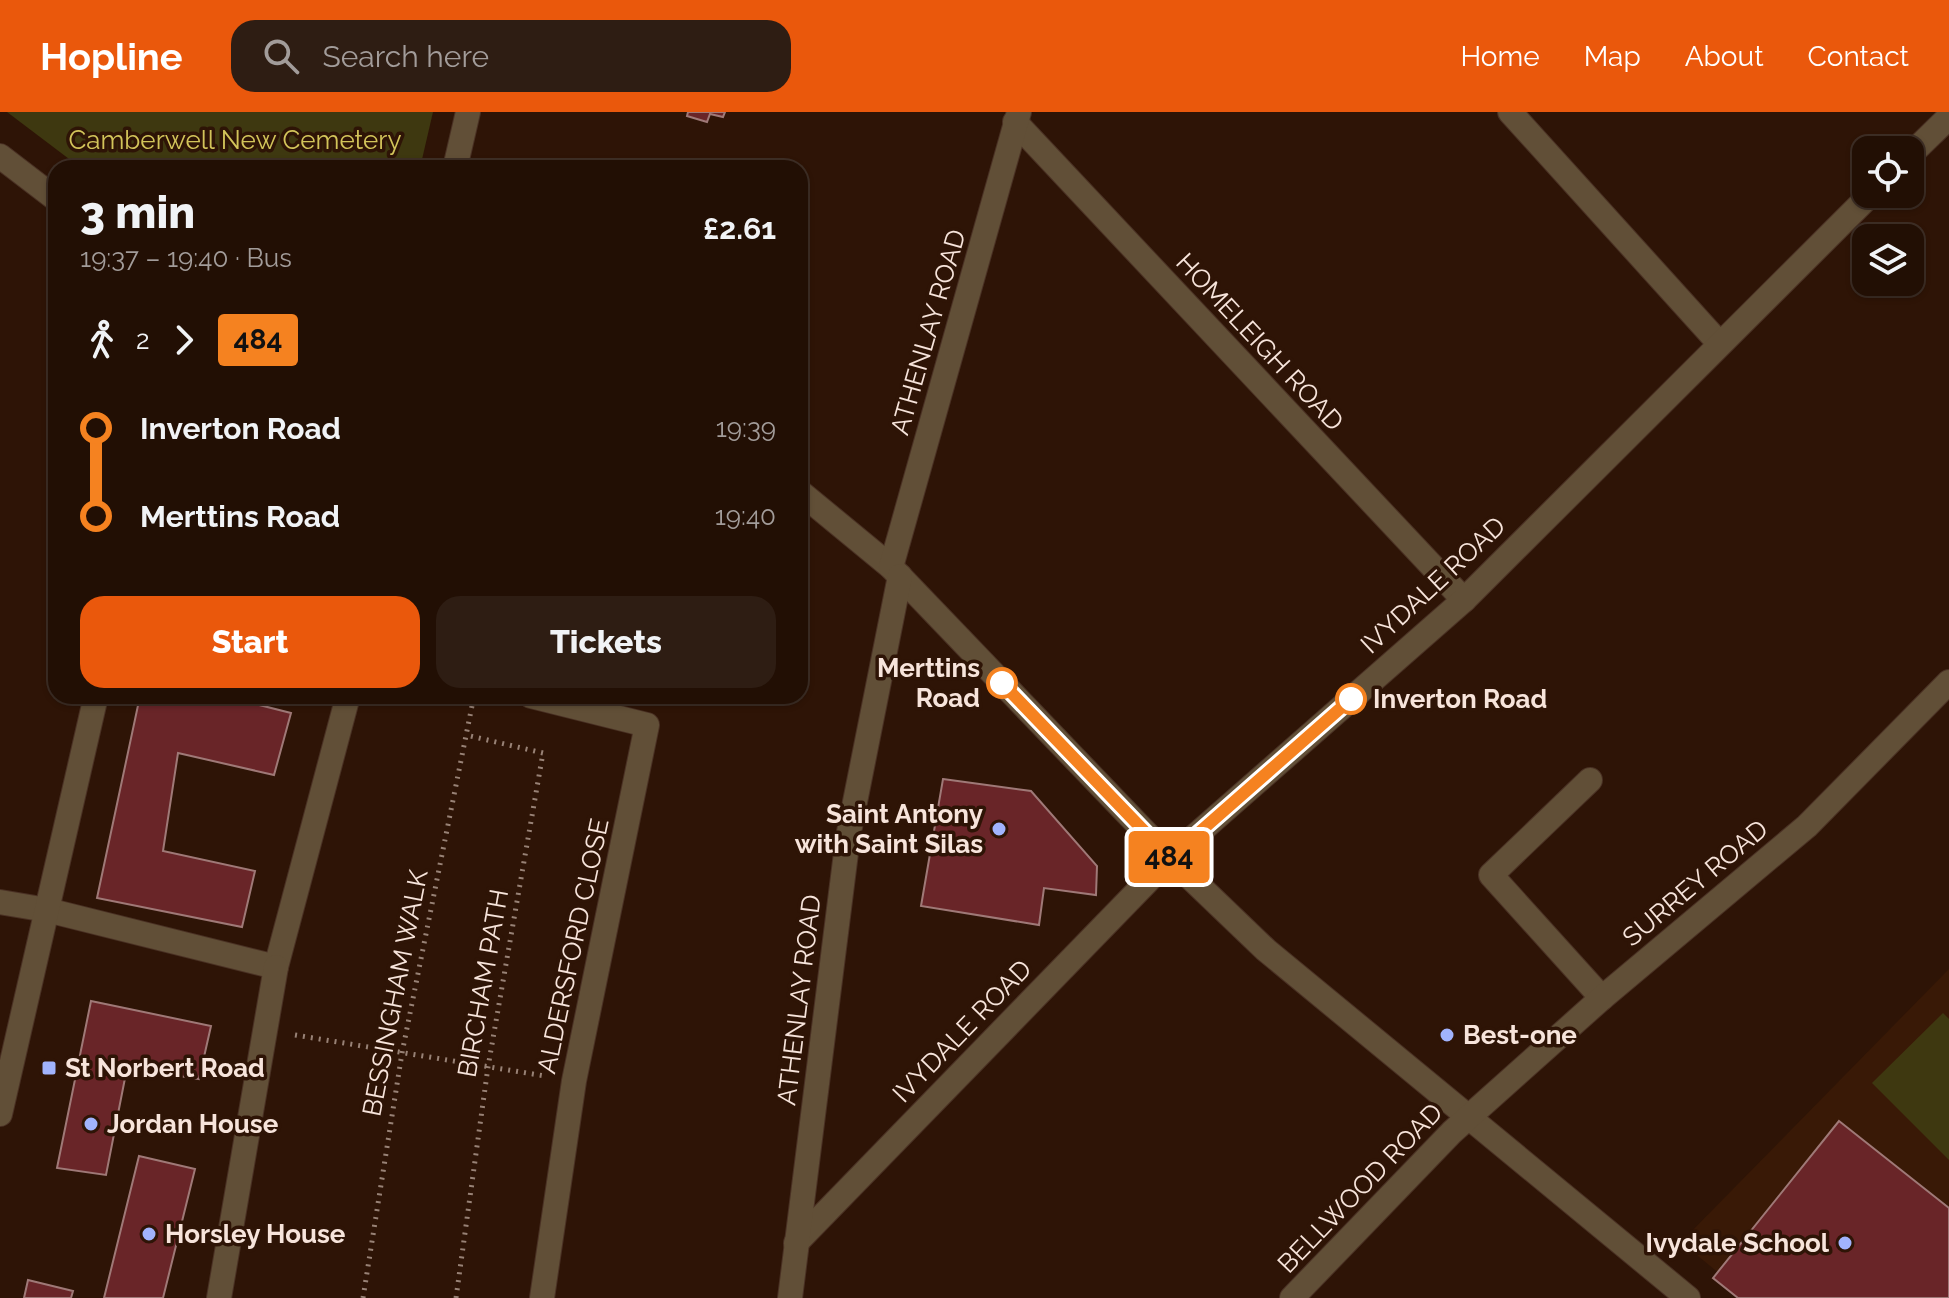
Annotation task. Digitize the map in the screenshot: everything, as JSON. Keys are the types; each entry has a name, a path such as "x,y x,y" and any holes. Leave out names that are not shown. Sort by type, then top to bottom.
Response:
{"street":[{"path":"457,160 468,112"},
{"path":"1510,112 1719,343"},
{"name":"ATHENLAY ROAD","path":"796,1243 848,837 895,572 1017,117"},
{"name":"HOMELEIGH ROAD","path":"1017,117 1464,600"},
{"path":"1924,141 1949,117"},
{"path":"0,156 48,193"},
{"name":"IVYDALE ROAD","path":"796,1243 1170,858 1464,600 1857,208"},
{"path":"808,499 895,572 1170,858 1266,950 1688,1298"},
{"name":"SURREY ROAD","path":"1469,1117 1602,998 1807,826 1949,682"},
{"path":"0,1114 94,704"},
{"path":"219,1298 276,967 346,704"},
{"name":"ALDERSFORD CLOSE","path":"542,1298 574,1081 647,725 563,704"},
{"path":"1590,780 1491,875 1602,998"},
{"path":"0,902 47,910 276,967"},
{"name":"BELLWOOD ROAD","path":"1292,1298 1469,1117"},
{"path":"790,1298 796,1243"}],"path":[{"name":"BESSINGHAM WALK","path":"363,1298 402,1053 472,704"},
{"name":"BIRCHAM PATH","path":"456,1298 488,1067 543,753 466,735"},
{"path":"266,1030 574,1081"}],"shaded area":[{"path":"1949,969 1949,1298 1749,1298 1681,1242"}],"green space":[{"name":"Camberwell New Cemetery","path":"7,112 433,112 422,160 70,160"},
{"path":"1943,1013 1949,1019 1949,1160 1872,1083"}],"building":[{"path":"688,112 725,112 723,117 710,114 707,122 687,116"},
{"path":"138,704 256,704 291,713 274,775 178,753 163,851 255,871 242,927 97,898"},
{"name":"Saint Antony with Saint Silas","path":"943,779 1031,791 1097,866 1096,895 1044,888 1039,925 921,906"},
{"name":"Jordan House","path":"91,1001 211,1026 199,1079 127,1068 106,1175 57,1168"},
{"name":"Ivydale School","path":"1839,1121 1949,1208 1949,1298 1738,1298 1713,1278"},
{"name":"Horsley House","path":"139,1156 195,1169 163,1298 104,1298"},
{"path":"28,1280 73,1291 71,1298 24,1298"}],"bus line":[{"name":"484","path":"1002,683 1170,858 1351,699"}],"place":[{"name":"Merttins Road","path":"1002,683"},
{"name":"Inverton Road","path":"1351,699"},
{"name":"Saint Antony with Saint Silas","path":"999,829"},
{"name":"Best-one","path":"1447,1035"},
{"name":"St Norbert Road","path":"49,1068"},
{"name":"Jordan House","path":"91,1124"},
{"name":"Horsley House","path":"149,1234"},
{"name":"Ivydale School","path":"1845,1243"}]}
